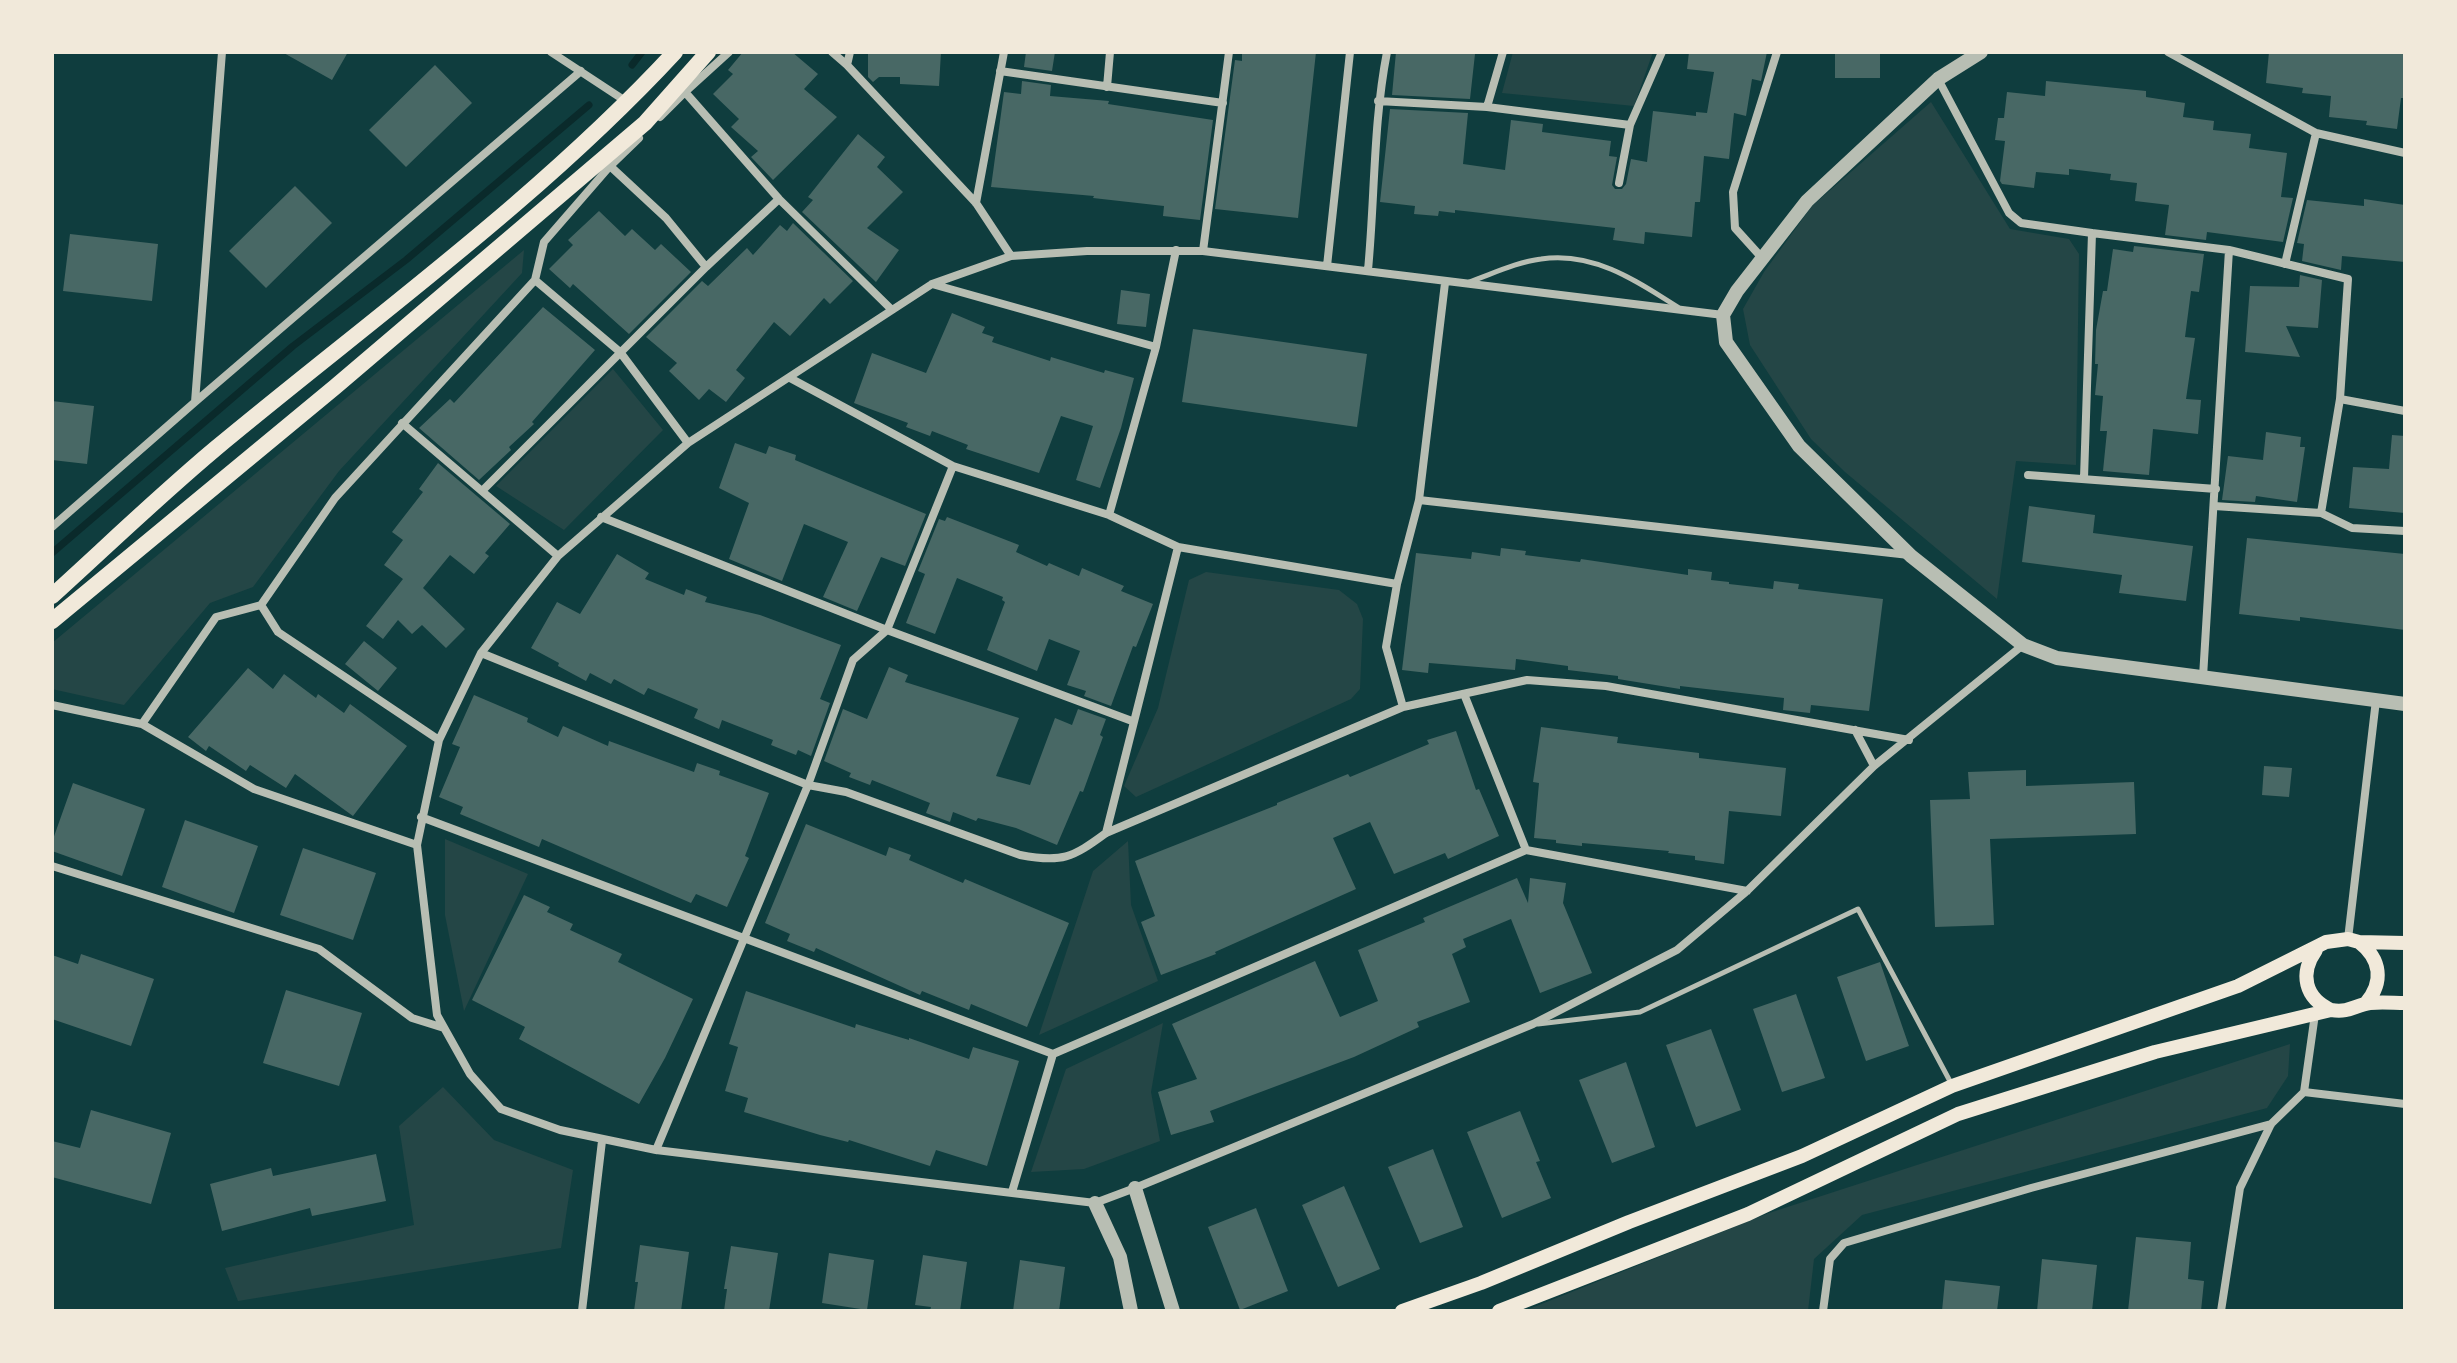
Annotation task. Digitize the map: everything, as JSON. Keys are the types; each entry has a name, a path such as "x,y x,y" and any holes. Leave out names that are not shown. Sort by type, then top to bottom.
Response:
{"main road":[{"path":"52,596 212,451 457,253 628,103 675,52"},
{"path":"52,621 335,387 645,123 708,52"},
{"path":"2316,949 2305,972 2311,996 2331,1010 2356,1010 2375,993 2379,981 2375,958 2354,941"},
{"path":"1402,1311 1481,1283 1802,1156 1952,1086 2238,986 2326,942 2405,943"},
{"path":"2366,1003 2405,1003"},
{"path":"1499,1311 1748,1214 1958,1114 2155,1052 2331,1010"}],"street":[{"path":"195,402 222,52"},
{"path":"551,52 628,103"},
{"path":"142,724 216,617 261,605 335,498 535,280 544,242 610,166 729,52"},
{"path":"832,52 976,203 1011,256"},
{"path":"847,65 850,52"},
{"path":"976,203 1004,52"},
{"path":"1107,87 1110,52"},
{"path":"1203,251 1229,52"},
{"path":"1327,266 1350,52"},
{"path":"1368,270 1378,101 1387,52"},
{"path":"1487,107 1503,52"},
{"path":"1619,183 1630,125 1662,52"},
{"path":"1763,259 1735,228 1733,192 1777,52"},
{"path":"1981,52 1938,79 1807,201 1723,315 1726,342 1799,446 1911,556 2023,645 2057,658 2405,704"},
{"path":"2168,52 2316,133 2405,153"},
{"path":"52,527 581,71"},
{"path":"1000,71 1223,103"},
{"path":"1938,79 2009,213 2021,223 2229,250 2348,279 2340,399 2321,513"},
{"path":"685,92 779,199 891,309"},
{"path":"1378,101 1487,107 1630,125"},
{"path":"2285,264 2316,133"},
{"path":"610,166 666,218 706,267"},
{"path":"482,491 706,267 779,199"},
{"path":"2084,478 2092,233"},
{"path":"1109,515 1156,347 1176,250"},
{"path":"2203,677 2229,250"},
{"path":"1723,315 1203,251 1087,251 1011,256 932,284 688,443 558,556 481,653 439,740 417,845 437,1015 470,1074 501,1109 602,1141 1095,1203 1533,1024 1677,950 1747,891 1874,766 2023,645"},
{"path":"535,280 620,352 688,443"},
{"path":"1403,707 1386,647 1397,584 1419,500 1445,283"},
{"path":"932,284 1156,347"},
{"path":"790,378 953,466 1109,515 1178,547 1397,584"},
{"path":"2340,399 2405,411"},
{"path":"402,423 558,556"},
{"path":"656,1150 808,785 853,660 887,630 953,466"},
{"path":"2028,475 2216,489"},
{"path":"1419,500 1911,556"},
{"path":"2214,506 2321,513 2352,528 2405,531"},
{"path":"601,517 887,630 1132,721"},
{"path":"1106,833 1178,547"},
{"path":"261,605 278,632 439,740"},
{"path":"481,653 808,785 846,792 1020,855 1047,860 1077,854 1106,833 1403,707 1527,680 1606,686 1909,740"},
{"path":"1464,694 1526,850"},
{"path":"2354,941 2376,700"},
{"path":"52,705 142,724 254,789 417,845"},
{"path":"1855,730 1874,766"},
{"path":"421,817 1053,1054 1526,850 1747,891"},
{"path":"52,866 319,949 412,1018 444,1028"},
{"path":"2221,1311 2240,1188 2271,1124 2304,1092 2315,1014"},
{"path":"1012,1192 1053,1054"},
{"path":"2304,1092 2405,1104"},
{"path":"1823,1311 1830,1259 1844,1243 2031,1188 2271,1124"},
{"path":"582,1311 602,1141"},
{"path":"1135,1188 1173,1311"},
{"path":"1095,1203 1120,1257 1131,1311"}],"lane":[{"path":"1462,285 1541,259 1572,259 1606,265 1683,311"},
{"path":"1533,1024 1640,1012 1858,909 1952,1086"}],"shaded area":[{"path":"1513,52 1653,52 1634,106 1502,93"},
{"path":"1931,102 2010,229 2069,239 2079,254 2076,465 2016,461 1997,599 1845,472 1811,439 1750,345 1743,309 1764,272 1812,206"},
{"path":"524,250 522,273 339,471 253,587 210,603 124,705 52,689 52,643"},
{"path":"613,369 663,430 564,530 496,486"},
{"path":"1206,572 1339,590 1357,604 1363,619 1360,689 1351,699 1136,797 1124,786 1158,708 1189,580"},
{"path":"445,839 528,874 464,1011 445,915"},
{"path":"1128,841 1131,905 1158,981 1039,1035 1093,871"},
{"path":"1163,1023 1151,1092 1160,1141 1084,1169 1031,1172 1066,1069"},
{"path":"2290,1044 2288,1076 2267,1108 1862,1215 1814,1259 1808,1311 1524,1311 1769,1213"},
{"path":"443,1087 494,1140 573,1170 561,1248 238,1301 225,1268 414,1225 399,1126"}],"building":[{"path":"282,52 348,52 332,80"},
{"path":"743,52 792,52 818,74 804,89 837,117 773,180 751,157 758,151 731,127 739,119 713,94 733,74 728,70"},
{"path":"868,52 941,52 939,86 900,84 900,77 879,77 873,82 868,77"},
{"path":"1026,52 1055,52 1052,71 1024,67"},
{"path":"1242,52 1316,52 1298,218 1215,209 1235,60 1242,61"},
{"path":"1396,52 1475,54 1470,99 1392,95"},
{"path":"1689,52 1767,52 1761,81 1752,79 1746,116 1734,113 1729,159 1704,156 1700,202 1695,202 1692,237 1645,232 1644,244 1613,240 1615,228 1455,210 1455,213 1439,211 1438,216 1414,214 1415,206 1380,202 1390,109 1468,113 1463,164 1505,170 1511,120 1543,124 1542,132 1611,141 1609,156 1617,157 1612,185 1615,189 1622,189 1631,159 1647,162 1653,111 1696,116 1696,112 1707,113 1714,72 1687,69"},
{"path":"1835,52 1880,52 1880,78 1835,78"},
{"path":"2269,52 2405,52 2405,98 2401,98 2397,129 2366,125 2367,121 2329,117 2331,96 2302,93 2303,88 2266,83"},
{"path":"435,65 472,103 406,167 369,130"},
{"path":"1022,81 1051,85 1050,96 1109,101 1108,104 1213,120 1200,220 1163,216 1164,206 991,187 1004,92 1021,94"},
{"path":"2046,81 2146,91 2146,97 2185,103 2183,117 2214,121 2213,130 2251,134 2249,148 2287,153 2281,197 2293,198 2283,242 2207,232 2206,240 2165,235 2169,205 2135,201 2137,183 2110,180 2111,174 2069,169 2069,175 2036,172 2034,188 2002,184 2005,141 1995,140 1998,118 2004,118 2007,92 2045,96"},
{"path":"858,134 885,157 877,167 903,192 867,228 899,250 876,282 802,212 813,200 808,197"},
{"path":"295,186 332,223 266,288 229,251"},
{"path":"2364,199 2405,205 2405,262 2342,256 2341,270 2302,261 2304,244 2297,243 2307,200 2364,206"},
{"path":"599,211 625,236 632,229 655,250 661,244 691,272 629,334 573,284 570,288 549,269 573,245 568,240"},
{"path":"793,223 853,281 830,304 824,298 790,336 774,322 736,370 745,378 726,402 709,389 699,400 669,371 677,363 646,337 702,281 708,286 747,248 753,255 780,225 787,231"},
{"path":"70,234 158,244 152,301 63,291"},
{"path":"2134,246 2204,254 2199,292 2191,291 2185,337 2195,338 2186,399 2201,400 2198,434 2153,429 2149,475 2103,471 2107,431 2100,431 2103,396 2095,395 2098,364 2095,364 2096,330 2103,291 2107,291 2113,249 2133,252"},
{"path":"2300,275 2322,280 2318,328 2286,326 2300,357 2245,352 2250,286 2299,287"},
{"path":"1121,290 1150,294 1146,327 1117,324"},
{"path":"543,307 595,350 532,422 534,424 509,447 511,450 479,480 419,428 450,399 454,403"},
{"path":"952,313 985,327 982,333 994,337 992,342 1050,361 1051,357 1104,373 1105,370 1134,378 1100,488 1076,480 1093,426 1061,416 1039,473 966,449 968,445 932,431 930,436 906,427 908,423 854,403 872,353 926,373"},
{"path":"1193,329 1367,354 1357,427 1182,402"},
{"path":"52,401 94,406 87,464 52,460"},
{"path":"2266,432 2301,437 2300,447 2305,447 2297,502 2256,496 2255,502 2222,500 2228,456 2263,460"},
{"path":"2392,435 2405,436 2405,513 2349,508 2353,467 2389,469"},
{"path":"735,443 766,454 769,446 796,455 795,460 926,514 905,566 881,557 857,611 823,597 848,542 804,524 782,581 729,559 749,503 719,488"},
{"path":"438,463 510,524 485,553 489,556 474,574 450,555 423,588 465,629 446,648 422,625 412,634 398,620 383,639 366,626 403,579 384,565 403,540 392,532 423,492 419,489"},
{"path":"2029,506 2095,515 2093,533 2193,546 2186,601 2119,593 2122,575 2022,562"},
{"path":"947,517 1019,545 1016,552 1047,566 1049,563 1079,576 1082,568 1124,586 1121,591 1153,604 1136,647 1133,646 1111,706 1084,696 1086,691 1067,685 1080,651 1049,639 1037,671 987,650 1005,602 1003,597 957,578 935,634 906,623 925,574 918,571 939,519 945,521"},
{"path":"2247,538 2405,554 2405,630 2300,617 2300,621 2239,614"},
{"path":"1501,548 1526,551 1525,555 1580,562 1581,559 1688,575 1688,569 1712,572 1711,580 1729,584 1773,589 1774,581 1799,584 1798,589 1883,599 1869,711 1811,705 1810,713 1783,710 1784,698 1680,686 1680,689 1618,679 1618,676 1568,670 1568,666 1516,659 1515,670 1429,663 1428,673 1402,670 1416,553 1471,559 1472,552 1500,556"},
{"path":"617,554 649,573 645,579 684,595 686,589 707,597 705,602 760,615 841,645 820,699 830,703 811,756 798,750 796,755 771,745 773,740 722,720 719,729 694,718 698,709 648,688 644,695 614,679 611,684 590,673 586,681 531,648 557,602 580,614"},
{"path":"364,641 397,668 378,691 345,664"},
{"path":"889,667 908,675 905,682 1019,718 996,776 1030,785 1055,718 1072,725 1078,709 1106,719 1100,735 1103,737 1083,792 1080,791 1057,845 1016,828 978,818 976,821 953,812 950,822 926,813 930,803 872,780 870,785 849,777 851,773 824,761 843,709 867,719"},
{"path":"248,668 273,689 284,674 316,698 318,694 344,713 350,704 407,746 353,816 295,774 286,788 250,765 246,771 209,746 206,751 188,737"},
{"path":"474,695 528,718 527,722 558,737 563,726 608,746 609,741 694,772 697,763 720,771 719,775 769,793 745,856 749,858 727,907 696,894 691,903 542,839 539,847 460,814 463,807 439,797 460,747 452,744"},
{"path":"1541,727 1618,737 1617,743 1699,753 1699,758 1786,768 1781,816 1729,811 1724,864 1695,860 1695,856 1669,851 1582,843 1582,846 1534,838 1539,783 1533,782"},
{"path":"1456,731 1476,790 1479,789 1499,836 1448,859 1445,853 1394,874 1370,822 1333,838 1356,889 1216,954 1161,975 1141,922 1155,916 1135,861 1348,774 1350,777 1429,744 1427,740"},
{"path":"2264,766 2292,768 2289,797 2262,795"},
{"path":"2026,770 2026,786 2134,782 2136,834 1990,839 1994,925 1935,927 1930,800 1970,799 1968,772"},
{"path":"73,783 145,809 122,876 52,851 52,842"},
{"path":"185,820 258,846 234,913 162,887"},
{"path":"806,824 886,856 889,847 911,855 909,860 963,883 965,879 1069,923 1027,1027 971,1004 969,1010 922,991 920,995 816,948 814,952 787,941 790,934 765,923"},
{"path":"303,848 376,873 353,940 280,915"},
{"path":"1517,878 1528,903 1530,878 1566,883 1563,903 1592,973 1540,993 1511,919 1463,939 1466,947 1452,954 1470,1002 1417,1022 1419,1027 1354,1057 1210,1111 1214,1122 1171,1135 1158,1092 1197,1079 1172,1024 1315,961 1340,1017 1378,1001 1358,950"},
{"path":"524,895 550,907 547,912 573,924 570,930 622,954 618,962 693,999 639,1104 519,1039 525,1027 472,1000"},
{"path":"81,954 154,979 131,1046 52,1019 52,955 78,964"},
{"path":"1880,962 1909,1046 1866,1061 1837,977"},
{"path":"286,990 362,1013 339,1086 263,1063"},
{"path":"746,991 855,1028 856,1024 909,1038 969,1059 973,1047 1019,1061 987,1166 936,1150 930,1166 744,1112 748,1098 725,1091 738,1047 729,1044"},
{"path":"1796,994 1825,1078 1782,1092 1753,1009"},
{"path":"1711,1029 1741,1110 1696,1127 1666,1045"},
{"path":"1626,1062 1655,1147 1612,1163 1579,1080"},
{"path":"91,1110 171,1133 151,1204 52,1177 52,1141 80,1148"},
{"path":"1520,1111 1551,1198 1502,1218 1467,1132"},
{"path":"1433,1149 1463,1227 1420,1243 1388,1167"},
{"path":"376,1154 386,1201 312,1216 310,1208 222,1231 210,1184 271,1168 273,1176"},
{"path":"1344,1186 1380,1269 1338,1287 1302,1205"},
{"path":"1256,1208 1288,1291 1240,1310 1208,1227"},
{"path":"2136,1237 2191,1242 2188,1279 2204,1281 2201,1311 2128,1311"},
{"path":"640,1245 689,1252 681,1311 634,1311"},
{"path":"731,1246 778,1253 769,1311 724,1311"},
{"path":"829,1253 874,1260 867,1310 822,1303"},
{"path":"923,1255 967,1262 960,1311 930,1311 931,1307 915,1305"},
{"path":"2042,1259 2097,1265 2092,1311 2037,1311"},
{"path":"1020,1260 1065,1267 1059,1311 1013,1311"},
{"path":"1945,1280 2000,1286 1997,1311 1942,1311"}],"waterway":[{"path":"632,65 642,52"},
{"path":"52,553 293,346 406,260 589,105"}]}
